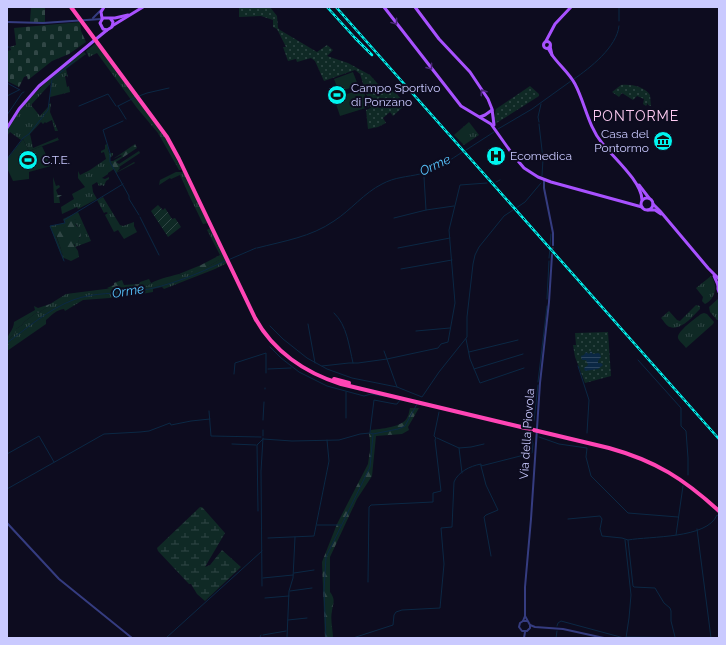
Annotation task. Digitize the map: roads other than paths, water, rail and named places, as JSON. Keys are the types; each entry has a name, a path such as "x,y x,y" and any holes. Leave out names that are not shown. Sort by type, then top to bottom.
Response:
{"highway":[{"path":"71,7 104,48 167,137 255,313 267,332 285,351 308,368 330,378 622,449 649,458 668,468 692,484 719,508"},
{"path":"75,7 78,14"},
{"path":"542,430 621,451 652,462 684,481 719,511"}],"main road":[{"path":"7,128 19,109 39,86 112,26 143,7"},
{"path":"384,7 460,106 494,127"},
{"path":"415,7 439,40 470,72 488,99 492,110 494,127 521,165 531,173 550,182 628,202 634,203 642,201 646,198 649,199"},
{"path":"549,46 544,46 544,42 546,41 556,22 571,7"},
{"path":"103,8 103,13 113,22 112,26"},
{"path":"96,40 101,32 103,8"},
{"path":"102,19 128,15"},
{"path":"101,26 107,30"},
{"path":"549,46 550,33"},
{"path":"546,41 552,55 575,84 595,133 601,142 719,279"},
{"path":"480,117 492,110"},
{"path":"633,180 640,190 642,207"},
{"path":"628,202 644,209 657,211 665,218"},
{"path":"648,210 653,204"},
{"path":"708,268 718,284 719,292"}],"street":[{"path":"91,19 97,16 103,8"},
{"path":"91,19 97,21 101,26"},
{"path":"7,22 43,23 102,19"},
{"path":"544,179 544,188 553,233 553,244"},
{"name":"Via della Piovola","path":"525,616 525,587 540,383 549,302 552,255"},
{"path":"7,523 59,578 132,638"},
{"path":"524,637 524,632 519,626 525,616"},
{"path":"525,616 527,621 535,627 562,629 604,638"},
{"path":"529,630 530,624"},
{"path":"524,632 535,627"}],"water":[{"path":"591,351 593,354 600,354 601,357 598,363 603,365 598,369 585,371 584,368 588,365 586,360 582,360 581,356 586,352 589,354"}],"waterway":[{"name":"Orme","path":"619,7 619,21"},
{"name":"Orme","path":"574,79 595,63 608,49 617,34 619,26"},
{"path":"7,159 23,138 29,134 48,110 52,79 75,61"},
{"name":"Orme","path":"498,129 532,109 571,81"},
{"path":"7,83 20,90"},
{"path":"139,96 169,88"},
{"path":"7,96 19,90"},
{"path":"7,115 24,92"},
{"path":"79,106 108,94 116,106"},
{"path":"118,106 136,97"},
{"path":"539,122 538,117 541,104"},
{"path":"118,106 126,119"},
{"path":"123,121 103,130 110,153 110,162 139,215"},
{"path":"539,124 543,159 542,176"},
{"name":"Orme","path":"466,150 494,132"},
{"name":"Orme","path":"257,248 297,238 316,231 340,217 369,192 382,184 432,170 464,151"},
{"path":"424,177 426,210"},
{"path":"496,182 500,180"},
{"path":"322,366 387,359 438,348 441,344 448,342 455,303 449,230 460,185 487,183"},
{"path":"270,326 283,339 307,358 327,369 352,378 397,387 422,397 439,372 467,337 467,317 473,264 479,247 504,216 525,202 541,183"},
{"path":"64,261 50,226 65,223 64,220 123,184"},
{"path":"394,218 426,210 454,206"},
{"path":"140,217 159,255"},
{"path":"550,245 551,234"},
{"path":"398,248 450,238"},
{"name":"Orme","path":"228,260 256,248"},
{"name":"Via della Piovola","path":"549,258 550,248"},
{"path":"401,269 452,260"},
{"name":"Orme","path":"7,343 55,308 73,300 81,297 139,291 161,286 194,275 225,261"},
{"path":"547,299 549,261"},
{"path":"538,382 547,306"},
{"path":"334,313 342,323 345,330 353,363"},
{"path":"308,324 315,363"},
{"path":"416,331 450,328"},
{"path":"466,339 470,359 480,383 524,368"},
{"path":"469,352 518,340"},
{"path":"270,347 299,372 327,386 364,396 371,394 389,397"},
{"path":"384,351 397,387"},
{"path":"234,374 235,363 266,353 266,373"},
{"path":"474,369 523,354"},
{"path":"638,360 681,408 681,426 686,431 688,475"},
{"path":"578,366 589,400 587,433"},
{"path":"268,369 291,368"},
{"path":"534,421 538,385"},
{"path":"346,392 346,418"},
{"path":"370,432 374,400 395,404 397,404 400,400"},
{"path":"263,420 264,402"},
{"path":"373,434 398,429 405,426 417,404"},
{"path":"209,411 211,436 261,437"},
{"path":"368,582 369,507 371,505 433,502 433,493 441,491 436,438 434,436 439,412"},
{"path":"7,489 104,434 149,431 170,423 171,425 210,419"},
{"path":"263,430 263,436"},
{"path":"263,439 292,441 339,440 360,434 373,434"},
{"path":"353,638 393,625 394,615 396,612 402,610 440,608 444,564 441,528 452,527 454,482 456,478 461,472 473,466 481,464 481,466 532,453 533,444 531,434"},
{"path":"326,638 324,591 326,557 370,467 373,435"},
{"path":"7,454 39,436 54,462"},
{"path":"539,437 559,444 587,448 586,457 591,476 628,513 678,517"},
{"path":"262,586 261,471 263,438"},
{"path":"437,438 459,448 484,444"},
{"path":"258,511 257,445 263,439"},
{"path":"268,538 314,536 329,461 327,440"},
{"path":"232,444 256,445"},
{"path":"459,448 462,473"},
{"path":"481,466 486,485 498,510 484,517 491,556"},
{"path":"676,535 683,486"},
{"path":"568,519 600,516 602,519 600,529 602,536 628,540 677,535 690,532 702,528 711,523 717,515 719,516"},
{"path":"317,525 341,525"},
{"path":"626,637 711,638 697,529"},
{"path":"287,638 289,591 293,578 295,537"},
{"path":"625,540 631,595 626,638"},
{"path":"628,540 633,586 655,588 664,603 670,608 671,621 675,637"},
{"path":"166,638 262,551"},
{"path":"294,573 314,570"},
{"path":"263,578 293,575"},
{"path":"290,591 312,588"},
{"path":"265,598 289,596"},
{"path":"288,620 307,618"},
{"path":"557,626 561,621 624,638"},
{"path":"263,635 286,631"},
{"path":"556,638 557,631"}],"tunnel":[{"path":"552,255 553,245"}],"railway":[{"path":"327,7 372,55"},
{"path":"336,7 719,439"}],"place":[{"name":"Campo Sportivo di Ponzano","path":"337,95"},
{"name":"Casa del Pontormo","path":"663,141"},
{"name":"Ecomedica","path":"496,156"},
{"name":"C.T.E.","path":"28,160"}],"district":[{"name":"PONTORME","path":"636,116"}]}
